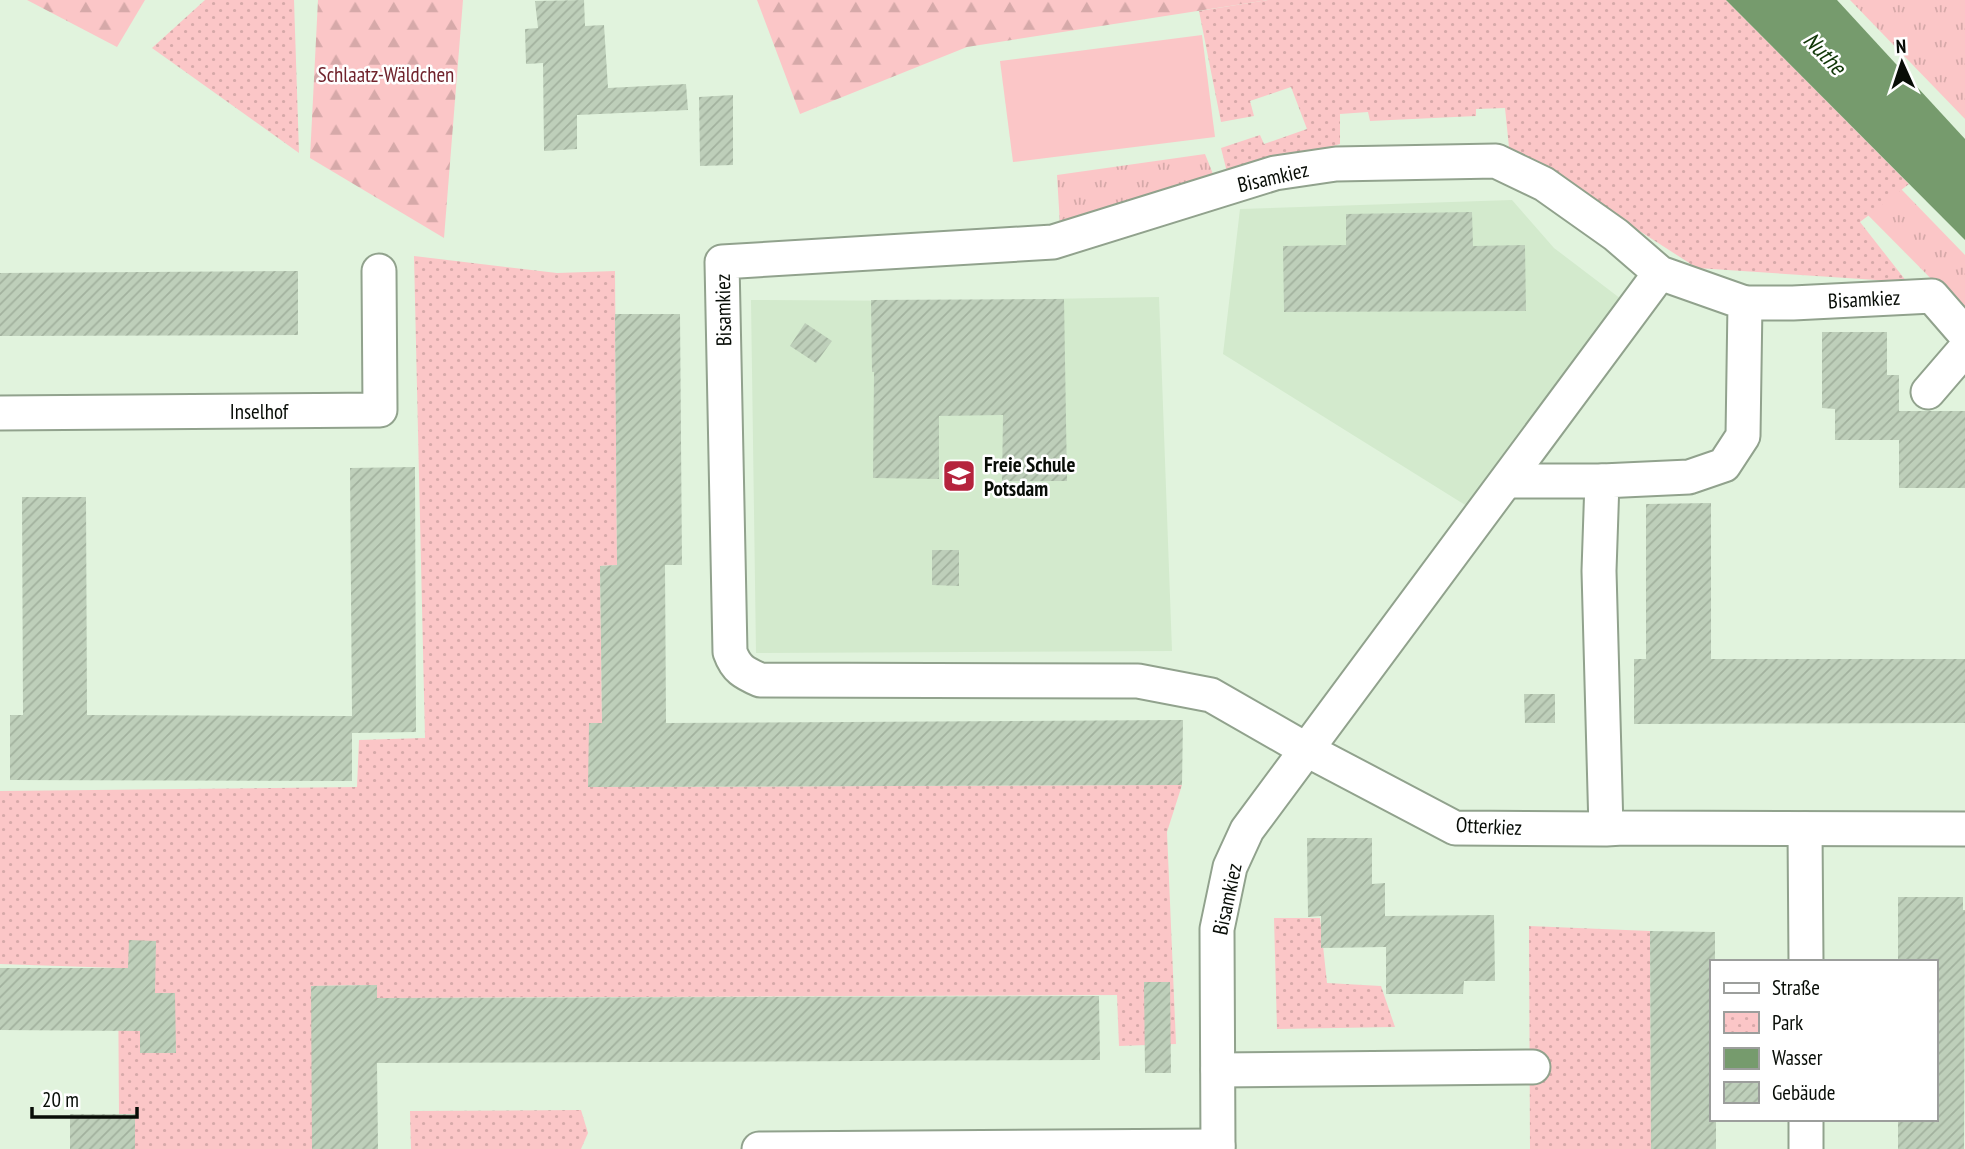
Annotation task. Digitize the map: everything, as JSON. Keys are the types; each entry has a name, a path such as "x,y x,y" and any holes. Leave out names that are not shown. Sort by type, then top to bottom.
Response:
{"street":[{"name":"Bisamkiez","path":"1307,750 1211,695 1138,681 760,680 742,673 730,652 722,262 1053,242 1275,173 1336,164 1496,161 1544,184 1616,235 1660,273 1745,303 1932,296 1965,334"},
{"name":"Inselhof","path":"0,413 380,410 379,271"},
{"name":"Bisamkiez","path":"1218,1147 1217,929 1230,867 1247,830 1660,273"},
{"path":"1507,481 1689,477 1724,465 1744,436 1745,303"},
{"path":"1928,392 1965,349"},
{"path":"1602,481 1599,571 1606,829"},
{"name":"Otterkiez","path":"1307,750 1455,828 1965,829"},
{"path":"1805,829 1806,960"},
{"path":"1218,1070 1533,1067"},
{"path":"1806,1121 1806,1149"},
{"path":"759,1149 1218,1147"}],"shaded area":[{"path":"1512,200 1554,248 1625,302 1470,508 1223,354 1240,209"},
{"name":"Freie Schule Potsdam","path":"1159,297 1172,651 756,653 751,300 930,301"}],"green space":[{"path":"27,0 145,0 117,47"},
{"path":"205,0 294,0 299,153 152,48"},
{"name":"Schlaatz-Wäldchen","path":"318,0 463,0 444,238 310,158"},
{"path":"757,0 1268,0 967,47 800,114"},
{"path":"1268,0 1726,0 1909,184 1860,222 1907,282 1697,268 1509,147 1505,108 1476,109 1476,116 1370,121 1368,112 1340,114 1340,144 1228,176 1221,148 1260,135 1264,144 1307,129 1291,87 1250,101 1254,116 1221,122 1199,11"},
{"path":"1718,0 1965,255 1965,313 1743,89"},
{"path":"1850,0 1965,0 1965,119"},
{"path":"1202,35 1215,137 1013,162 1000,61"},
{"path":"1205,154 1215,179 1060,225 1057,175"},
{"path":"414,256 557,273 615,271 617,565 600,566 602,723 589,723 589,787 1182,785 1167,832 1176,1044 1119,1046 1117,995 377,998 376,985 312,986 312,1149 135,1149 135,1114 119,1114 118,968 0,964 0,791 357,787 359,740 425,738"},
{"path":"1274,918 1320,918 1327,983 1381,986 1395,1027 1277,1029"},
{"path":"1529,926 1650,931 1651,1149 1530,1149"},
{"path":"581,1110 588,1133 581,1149 411,1149 410,1111"}],"water":[{"name":"Nuthe","path":"1726,0 1837,0 1965,139 1965,240"}],"building":[{"path":"584,0 585,26 604,25 608,88 686,84 688,110 577,115 577,149 544,151 543,63 526,64 525,29 538,28 535,1"},
{"path":"733,95 733,165 700,166 699,97"},
{"path":"1472,212 1473,246 1525,245 1526,311 1284,312 1283,246 1346,245 1346,214"},
{"path":"298,271 298,335 0,336 0,273"},
{"path":"1064,299 1067,481 1002,481 1003,415 939,416 939,479 873,478 874,372 871,300"},
{"path":"615,314 680,314 682,565 665,565 666,723 1183,720 1182,785 588,787 589,723 602,723 600,566 617,565"},
{"path":"805,323 832,341 816,363 790,346"},
{"path":"1822,332 1887,332 1887,375 1899,375 1899,411 1965,411 1965,488 1899,488 1899,440 1835,440 1835,409 1822,408"},
{"path":"415,467 416,732 352,733 352,781 10,780 10,715 23,715 22,497 86,497 87,715 352,716 350,468"},
{"path":"1711,503 1711,659 1965,659 1965,723 1634,724 1634,659 1646,659 1646,504"},
{"path":"932,550 959,550 959,586 932,585"},
{"path":"1524,694 1555,694 1555,723 1525,723"},
{"path":"1307,838 1372,838 1372,884 1385,883 1385,916 1494,915 1495,981 1464,981 1463,994 1386,994 1386,947 1321,948 1321,916 1308,917"},
{"path":"1898,897 1963,897 1964,1149 1898,1149 1898,1121 1937,1121 1937,960 1898,960"},
{"path":"1650,931 1715,932 1715,960 1710,960 1710,1121 1716,1121 1716,1149 1651,1149"},
{"path":"129,940 156,941 155,993 175,993 176,1053 140,1053 140,1031 0,1030 0,968 128,968"},
{"path":"1144,982 1170,982 1171,1073 1145,1073"},
{"path":"377,985 377,998 1099,996 1100,1060 377,1063 378,1149 312,1149 311,986"},
{"path":"70,1114 135,1114 135,1149 70,1149"}],"place":[{"name":"Freie Schule Potsdam","path":"959,476"}]}
